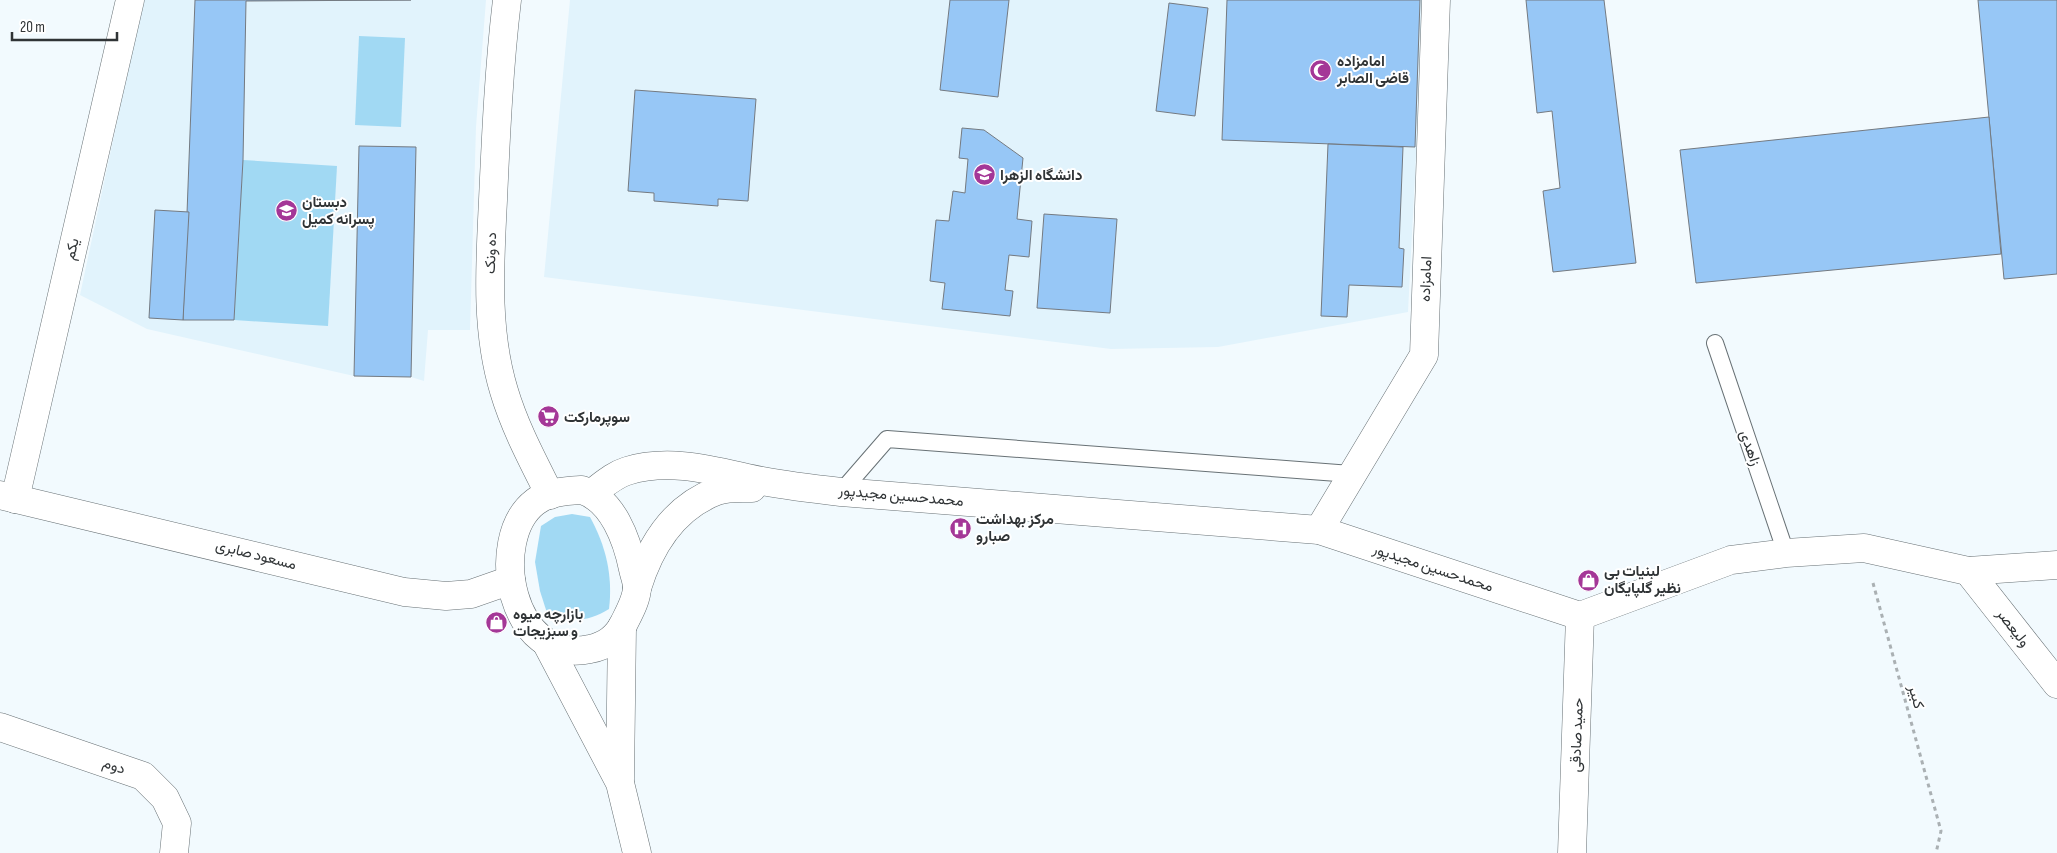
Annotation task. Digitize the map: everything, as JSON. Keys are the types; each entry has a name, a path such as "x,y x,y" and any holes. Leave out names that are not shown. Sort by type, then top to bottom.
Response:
{"street":[{"name":"یکم","path":"8,497 130,0"},
{"name":"ده ونک","path":"507,0 498,75 489,290 495,348 503,390 516,427 550,495"},
{"name":"امامزاده","path":"1319,530 1351,474 1388,418 1424,355 1436,0"},
{"path":"592,493 625,472 659,465 681,465 796,487"},
{"path":"547,644 565,650 580,651 601,647 619,634 645,563 663,534 680,513 695,502 719,490 796,487"},
{"name":"محمدحسین مجیدپور","path":"796,487 1319,530 1580,616"},
{"path":"637,588 628,546 610,512 592,493 582,490 550,495 535,501 523,514 512,550 511,580 516,603 525,623 547,644 620,784 637,853"},
{"name":"مسعود صابری","path":"8,497 192,539 404,592 446,596 470,594 511,580"},
{"path":"1580,616 1731,560 1786,554 1864,548 1968,571 2057,565"},
{"name":"ولیعصر","path":"1968,571 2057,684"},
{"name":"حمید صادقی","path":"1572,853 1580,616"},
{"path":"620,784 622,627"},
{"name":"دوم","path":"0,727 143,776 165,798 177,823 174,853"}],"lane":[{"name":"زاهدی","path":"1715,343 1786,554"},
{"path":"842,492 887,439 1351,474"}],"path":[{"name":"کبیر","path":"1864,548 1940,831 1936,853"}],"shaded area":[{"name":"دبستان پسرانه كميل","path":"143,0 486,0 476,127 470,330 428,330 424,381 411,377 354,376 147,329 80,295"},
{"name":"دانشگاه الزهرا","path":"570,0 1424,0 1408,312 1218,347 1111,349 544,277"},
{"path":"359,36 405,38 401,127 355,125"},
{"path":"243,160 337,166 328,326 234,320"},
{"path":"572,514 590,517 596,528 607,562 610,585 609,609 594,617 579,620 547,613 540,591 535,562 541,526 555,517"}],"building":[{"path":"195,0 411,0 246,1 243,160 234,320 183,320"},
{"path":"950,0 1009,0 998,97 940,90"},
{"name":"امامزاده قاضی الصابر","path":"1227,0 1420,0 1415,147 1222,140"},
{"path":"1526,0 1604,0 1636,263 1553,272 1543,191 1560,188 1552,111 1537,113"},
{"path":"1978,0 2057,0 2057,274 2004,279"},
{"path":"1169,3 1208,8 1195,116 1156,111"},
{"path":"635,90 756,99 748,201 718,199 718,206 654,201 654,193 628,191"},
{"path":"1989,117 2001,254 1696,283 1680,150"},
{"path":"962,128 984,130 1023,158 1017,219 1032,221 1029,257 1009,255 1005,290 1013,291 1010,316 942,309 945,283 930,281 936,220 949,221 953,191 965,193 968,159 959,158"},
{"path":"1328,144 1403,147 1399,248 1404,249 1402,287 1349,285 1347,317 1321,316"},
{"path":"359,146 416,147 411,377 354,376"},
{"path":"155,210 189,212 183,320 149,318"},
{"path":"1044,214 1117,219 1110,313 1037,308"}],"place":[{"name":"امامزاده قاضی الصابر","path":"1321,70"},
{"name":"دانشگاه الزهرا","path":"984,175"},
{"name":"دبستان پسرانه كميل","path":"286,211"},
{"name":"سوپرمارکت","path":"548,417"},
{"name":"مرکز بهداشت صبارو","path":"960,528"},
{"name":"لبنیات بی نظیر گلپایگان","path":"1588,580"},
{"name":"بازارچه میوه و سبزیجات","path":"497,623"}]}
